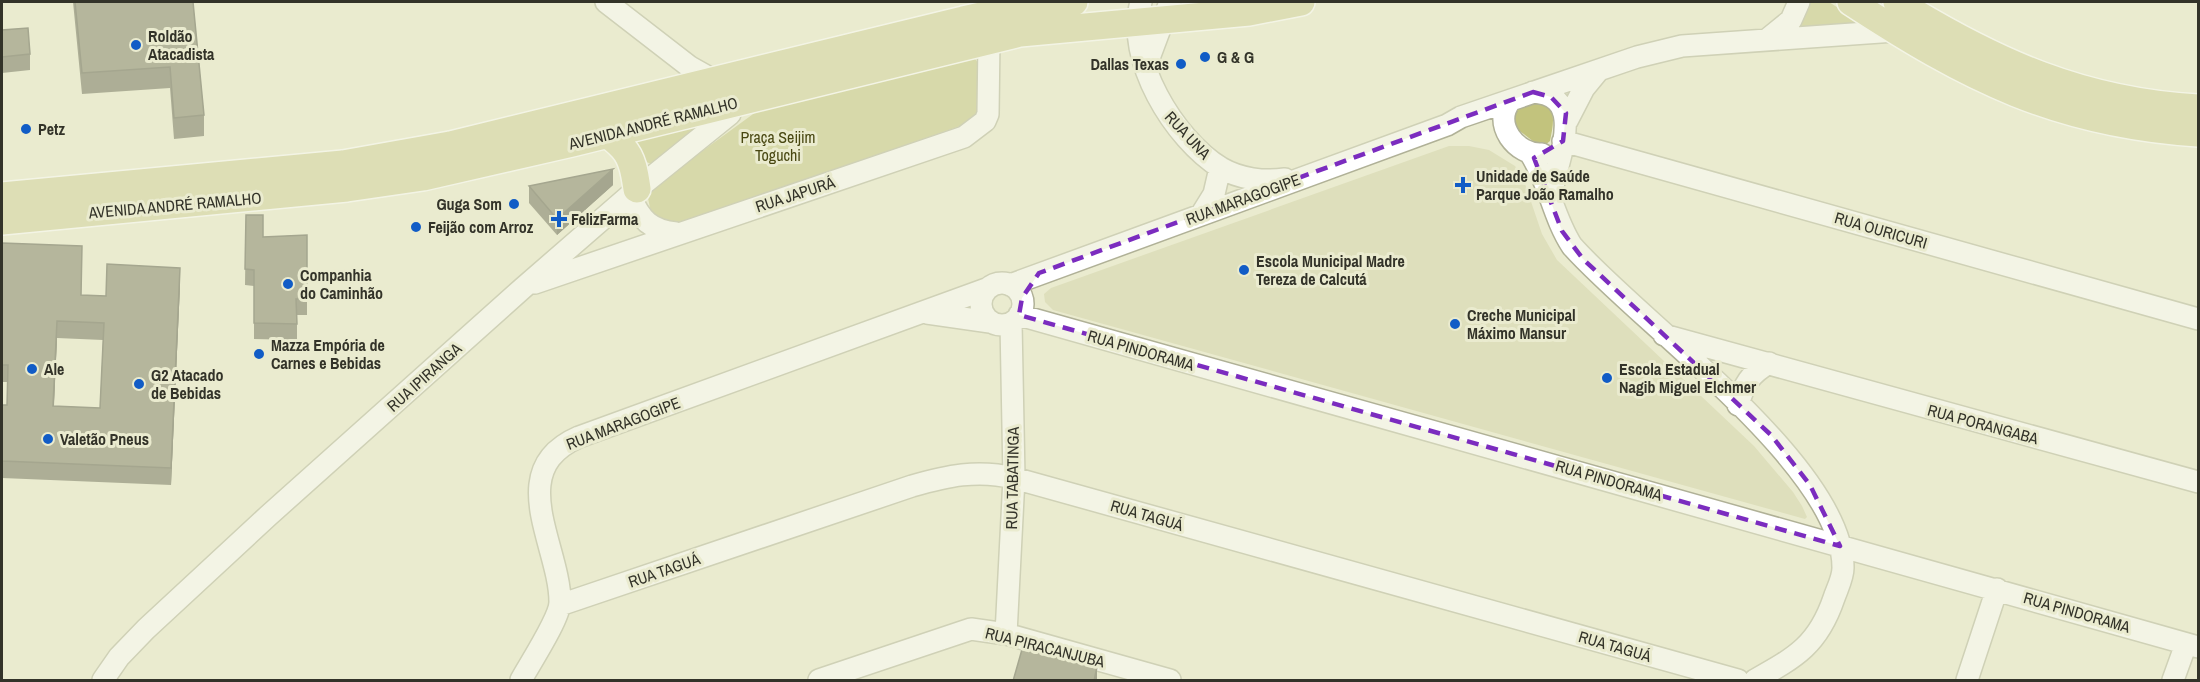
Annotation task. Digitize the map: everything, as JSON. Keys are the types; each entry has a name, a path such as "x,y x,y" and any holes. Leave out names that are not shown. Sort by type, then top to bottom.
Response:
{"main road":[{"name":"AVENIDA ANDRÉ RAMALHO","path":"2,220 382,184 423,177 604,122 715,81 992,13 1074,2"},
{"name":"AVENIDA ANDRÉ RAMALHO","path":"2,196 343,164 450,145 732,103 989,40 1153,11 1301,2"},
{"path":"1851,2 1957,67 2037,102 2120,124 2199,133"},
{"path":"1897,2 1964,43 2041,76 2123,99 2199,108"},
{"path":"604,122 630,158 634,193"}],"street":[{"path":"606,2 690,67 715,81 732,103"},
{"path":"1769,38 1791,20 1800,2"},
{"name":"RUA UNA","path":"1153,11 1146,66 1163,107 1177,127 1220,168 1263,180 1308,175"},
{"path":"1755,681 1802,652 1826,622 1843,570 1840,546 1821,503 1791,458 1572,246 1558,223 1542,175 1530,153 1506,134 1502,118 1511,100 1660,50 1769,38 1895,30"},
{"name":"RUA JAPURÁ","path":"523,288 677,233 964,137 986,121 988,114 989,40"},
{"path":"1551,198 1564,136 1584,88 1598,71"},
{"path":"1533,92 1542,93 1558,101 1564,136"},
{"name":"RUA MARAGOGIPE","path":"1016,305 1039,273 1511,100"},
{"name":"RUA IPIRANGA","path":"103,681 119,657 146,629 523,288 634,193 719,125 730,114 732,103"},
{"name":"RUA MARAGOGIPE","path":"1447,125 1476,125 1506,134"},
{"path":"1530,153 1545,154 1564,136"},
{"name":"RUA OURICURI","path":"1564,136 2199,319"},
{"name":"RUA UNA","path":"1200,214 1214,194 1220,168"},
{"path":"634,193 639,216 650,227 677,233"},
{"path":"999,283 1016,305 1004,325 990,322 984,317 980,303 986,289 999,283"},
{"name":"RUA MARAGOGIPE","path":"560,604 539,504 543,468 561,446 579,437 986,289"},
{"name":"RUA TABATINGA","path":"1006,634 1014,478 1016,305"},
{"name":"RUA PINDORAMA","path":"1016,305 1840,546 2192,646"},
{"name":"RUA MARAGOGIPE","path":"923,313 990,322"},
{"name":"RUA PORANGABA","path":"1664,335 2199,482"},
{"path":"1738,405 1743,385 1752,373 1769,363"},
{"name":"RUA TAGUÁ","path":"560,604 948,476 978,472 1014,478 1738,681"},
{"path":"1967,681 1997,589"},
{"path":"520,681 560,604"},
{"name":"RUA PIRACANJUBA","path":"819,681 956,632 971,629 1006,634 1170,681"},
{"path":"2173,681 2192,646"}],"highlighted area":[{"path":"1533,92 1551,97 1566,113 1563,141 1534,158 1562,231 1583,259 1771,435 1810,485 1840,546 1019,315 1022,298 1039,273"}],"shaded area":[{"path":"1449,146 1469,146 1489,150 1515,166 1523,178 1542,234 1557,260 1754,446 1793,492 1807,517 1805,519 1053,310 1045,302 1044,294 1051,288"}],"green space":[{"path":"1808,2 1829,2 1863,24 1797,27"},
{"name":"Praça Seijim Toguchi","path":"973,56 981,67 979,115 969,123 673,226 666,225 651,213 648,198 653,187 760,109"},
{"path":"1536,102 1548,107 1553,116 1550,141 1544,146 1538,145 1512,125 1514,110"},
{"path":"712,119 652,164 643,161 635,147 635,140"}],"building":[{"name":"Roldão Atacadista","path":"75,2 193,2 204,115 174,118 170,67 82,73"},
{"path":"28,28 30,54 2,57 2,30"},
{"path":"613,169 557,219 529,186"},
{"path":"246,215 263,215 263,237 307,235 307,299 296,299 297,324 254,323 254,270 245,269"},
{"path":"2,243 82,246 81,295 106,296 107,264 180,268 171,468 2,461 2,405 7,405 8,365 2,365","holes":["57,321 104,323 100,408 53,406"]},
{"path":"1023,646 1097,667 1094,681 1013,681"}],"place":[{"name":"Roldão Atacadista","path":"136,45"},
{"name":"G & G","path":"1205,57"},
{"name":"Dallas Texas","path":"1181,64"},
{"name":"Petz","path":"26,129"},
{"name":"Unidade de Saúde Parque João Ramalho","path":"1463,185"},
{"name":"Guga Som","path":"514,204"},
{"name":"FelizFarma","path":"559,219"},
{"name":"Feijão com Arroz","path":"416,227"},
{"name":"Escola Municipal Madre Tereza de Calcutá","path":"1244,270"},
{"name":"Companhia do Caminhão","path":"288,284"},
{"name":"Creche Municipal Máximo Mansur","path":"1455,324"},
{"name":"Mazza Empória de Carnes e Bebidas","path":"259,354"},
{"name":"Ale","path":"32,369"},
{"name":"Escola Estadual Nagib Miguel Elchmer","path":"1607,378"},
{"name":"G2 Atacado de Bebidas","path":"139,384"},
{"name":"Valetão Pneus","path":"48,439"}]}
